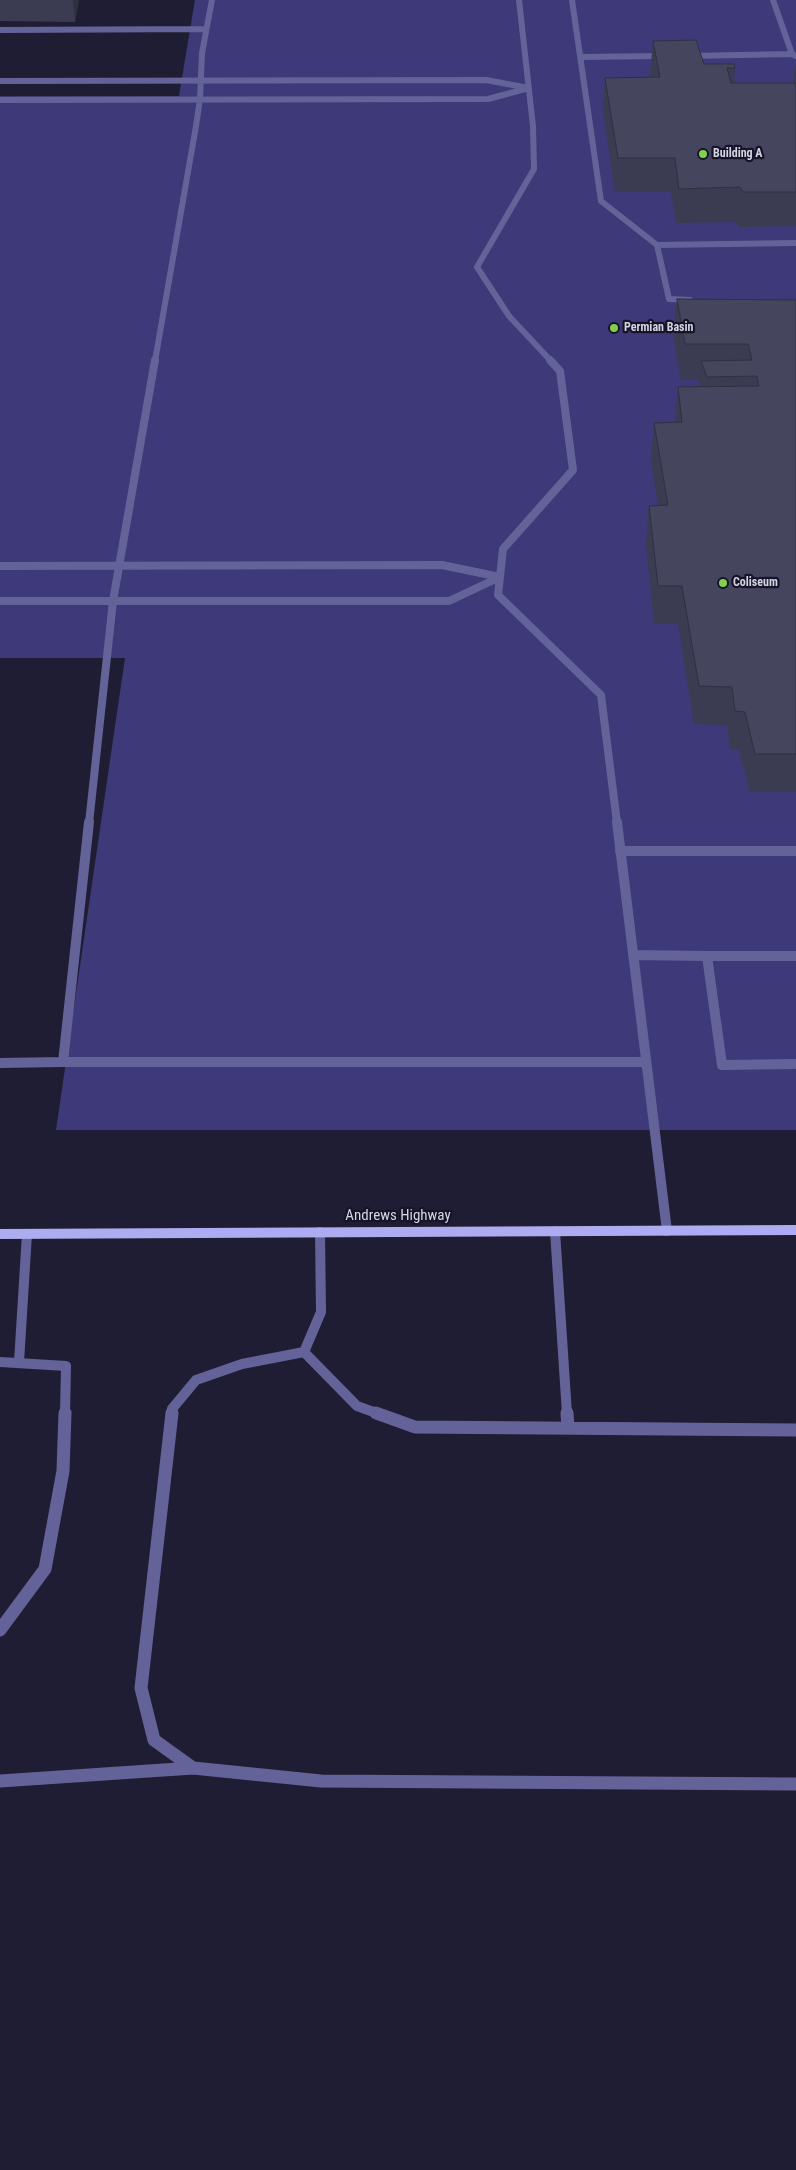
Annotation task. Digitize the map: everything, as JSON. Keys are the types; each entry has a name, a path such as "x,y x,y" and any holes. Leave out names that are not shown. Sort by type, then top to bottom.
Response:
{"main road":[{"name":"Andrews Highway","path":"0,1234 796,1230"}],"lane":[{"path":"63,1062 113,601 200,99 200,80 206,29 212,0"},
{"path":"519,0 533,126 534,169 477,267 509,316 560,372 573,470 502,549 498,595 601,695 667,1231"},
{"path":"572,0 601,201 657,245 796,243"},
{"path":"677,56 794,55 773,0"},
{"path":"0,30 206,29"},
{"path":"581,57 667,56"},
{"path":"0,81 486,80 529,88"},
{"path":"0,100 488,99 529,88"},
{"path":"657,245 669,299 698,300"},
{"path":"0,566 442,565 500,577"},
{"path":"0,601 449,601 500,577"},
{"path":"620,851 796,851"},
{"path":"633,955 796,956"},
{"path":"707,956 722,1065 796,1064"},
{"path":"0,1063 646,1062"},
{"path":"304,1352 321,1312 320,1232"},
{"path":"555,1232 568,1428"},
{"path":"19,1362 27,1234"},
{"path":"304,1352 357,1406 415,1427 796,1430"},
{"path":"194,1768 154,1740 141,1688 172,1409 196,1380 242,1364 304,1352"},
{"path":"0,1362 66,1366 63,1472 45,1568 0,1630"},
{"path":"0,1781 194,1768 321,1780 796,1784"}],"shaded area":[{"path":"195,0 796,0 796,1130 56,1130 125,658 0,658 0,96 179,96"}],"building":[{"name":"Building A","path":"696,40 704,64 734,64 735,68 727,68 731,83 796,83 796,192 743,192 740,187 679,189 675,158 618,158 605,78 660,77 653,41"},
{"name":"Coliseum","path":"677,299 796,300 796,754 755,754 745,712 735,711 732,687 699,686 682,586 658,586 649,506 668,505 654,423 682,422 678,387 759,386 757,376 707,377 701,361 752,360 748,344 685,344"}],"place":[{"name":"Building A","path":"703,154"},
{"name":"Permian Basin","path":"614,328"},
{"name":"Coliseum","path":"723,583"}]}
